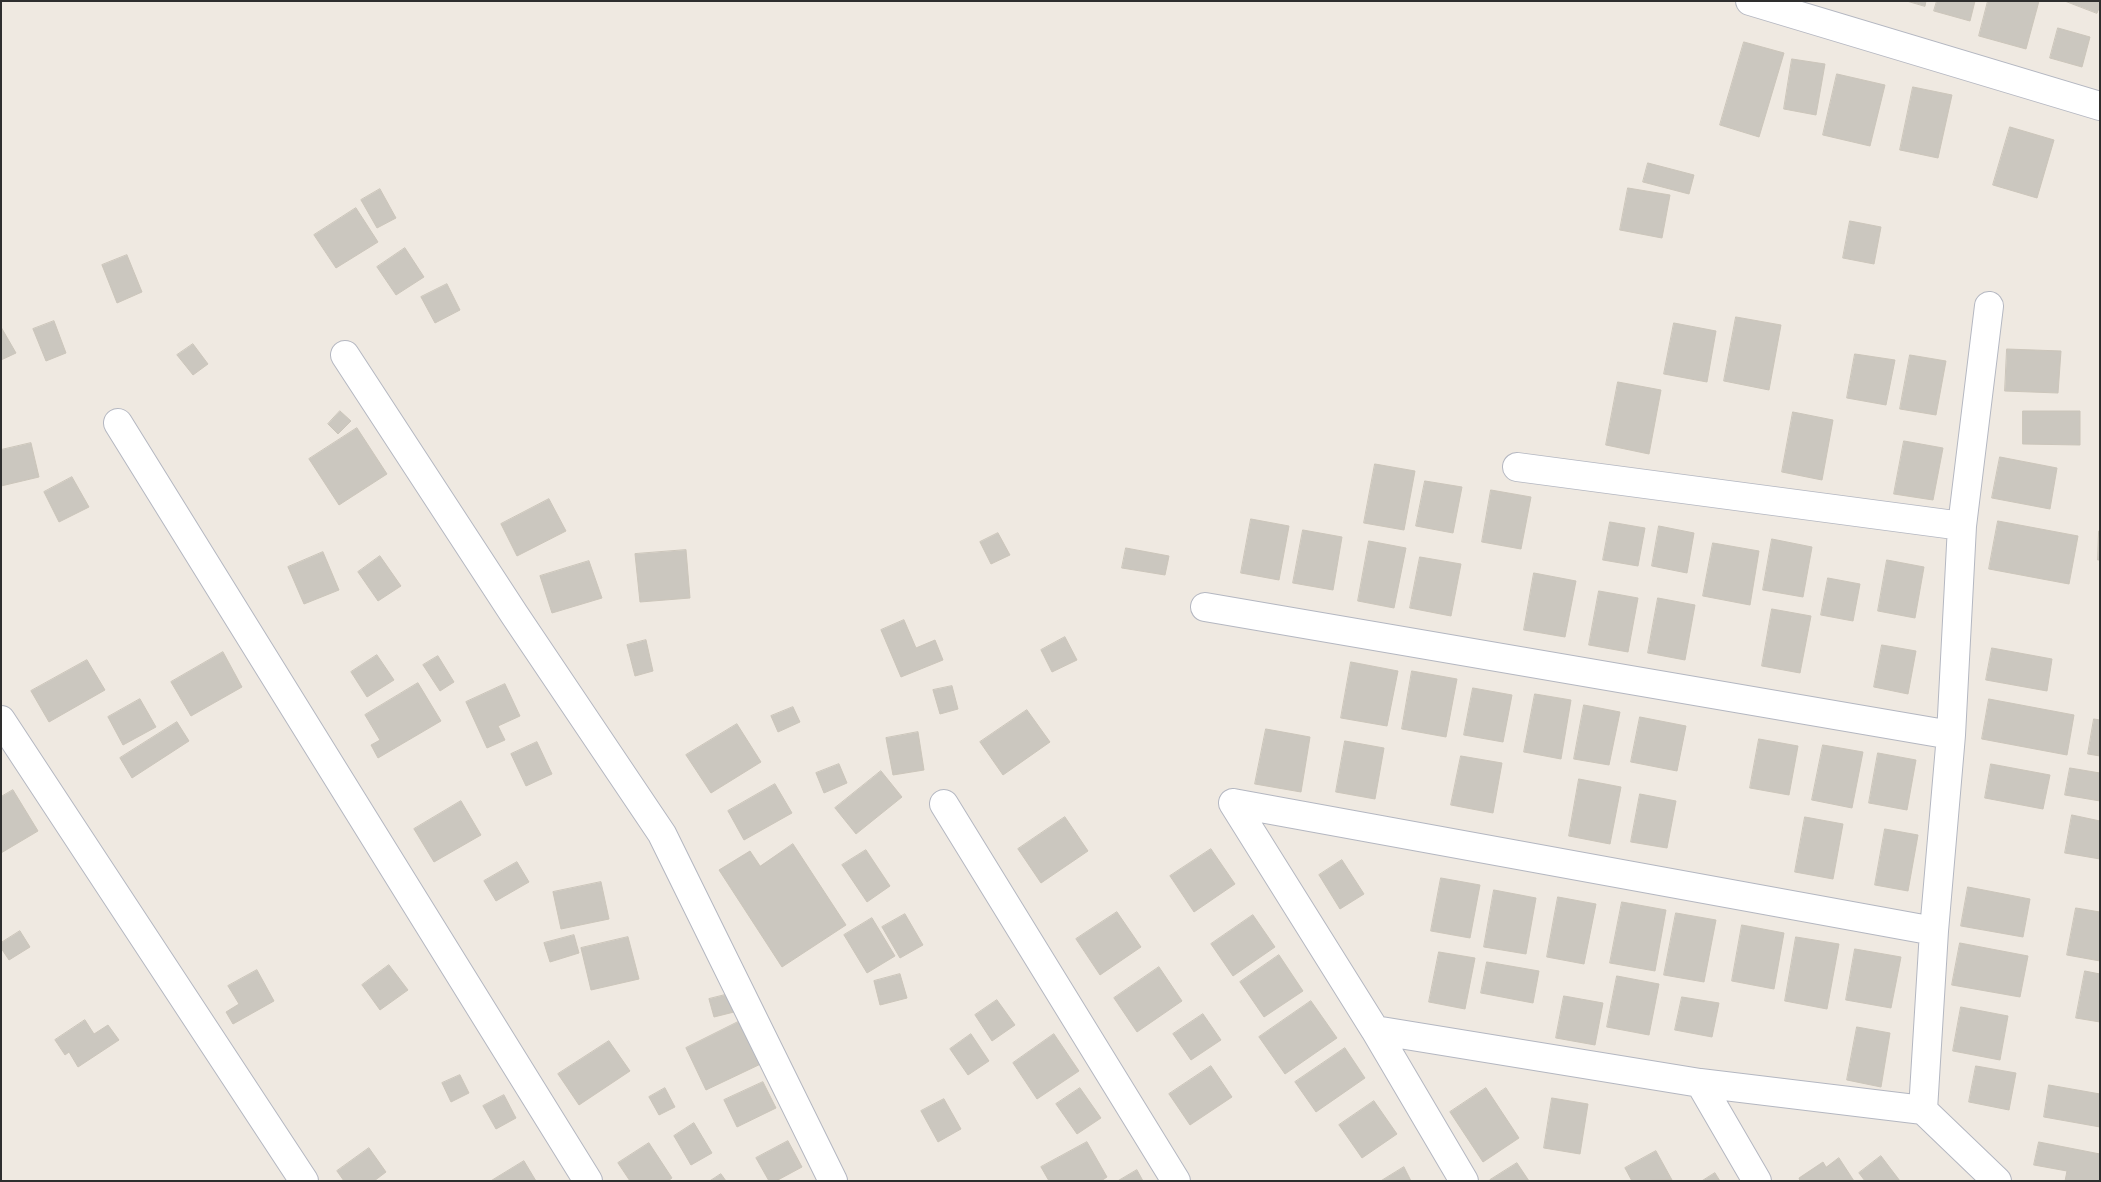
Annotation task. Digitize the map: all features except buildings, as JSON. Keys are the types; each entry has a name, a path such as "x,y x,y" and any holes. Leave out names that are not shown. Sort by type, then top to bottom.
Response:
{"street":[{"path":"1750,1 2100,106"},
{"path":"1923,1110 1934,931 1951,735 1962,526 1989,306"},
{"path":"345,355 514,614 662,834 833,1181"},
{"path":"118,423 588,1181"},
{"path":"1517,467 1962,526"},
{"path":"1205,607 1951,735"},
{"path":"1,720 304,1181"},
{"path":"1464,1181 1375,1030 1233,803 1934,931"},
{"path":"944,804 1176,1181"},
{"path":"1375,1030 1700,1083 1923,1110 1997,1181"},
{"path":"1700,1083 1757,1181"}]}
